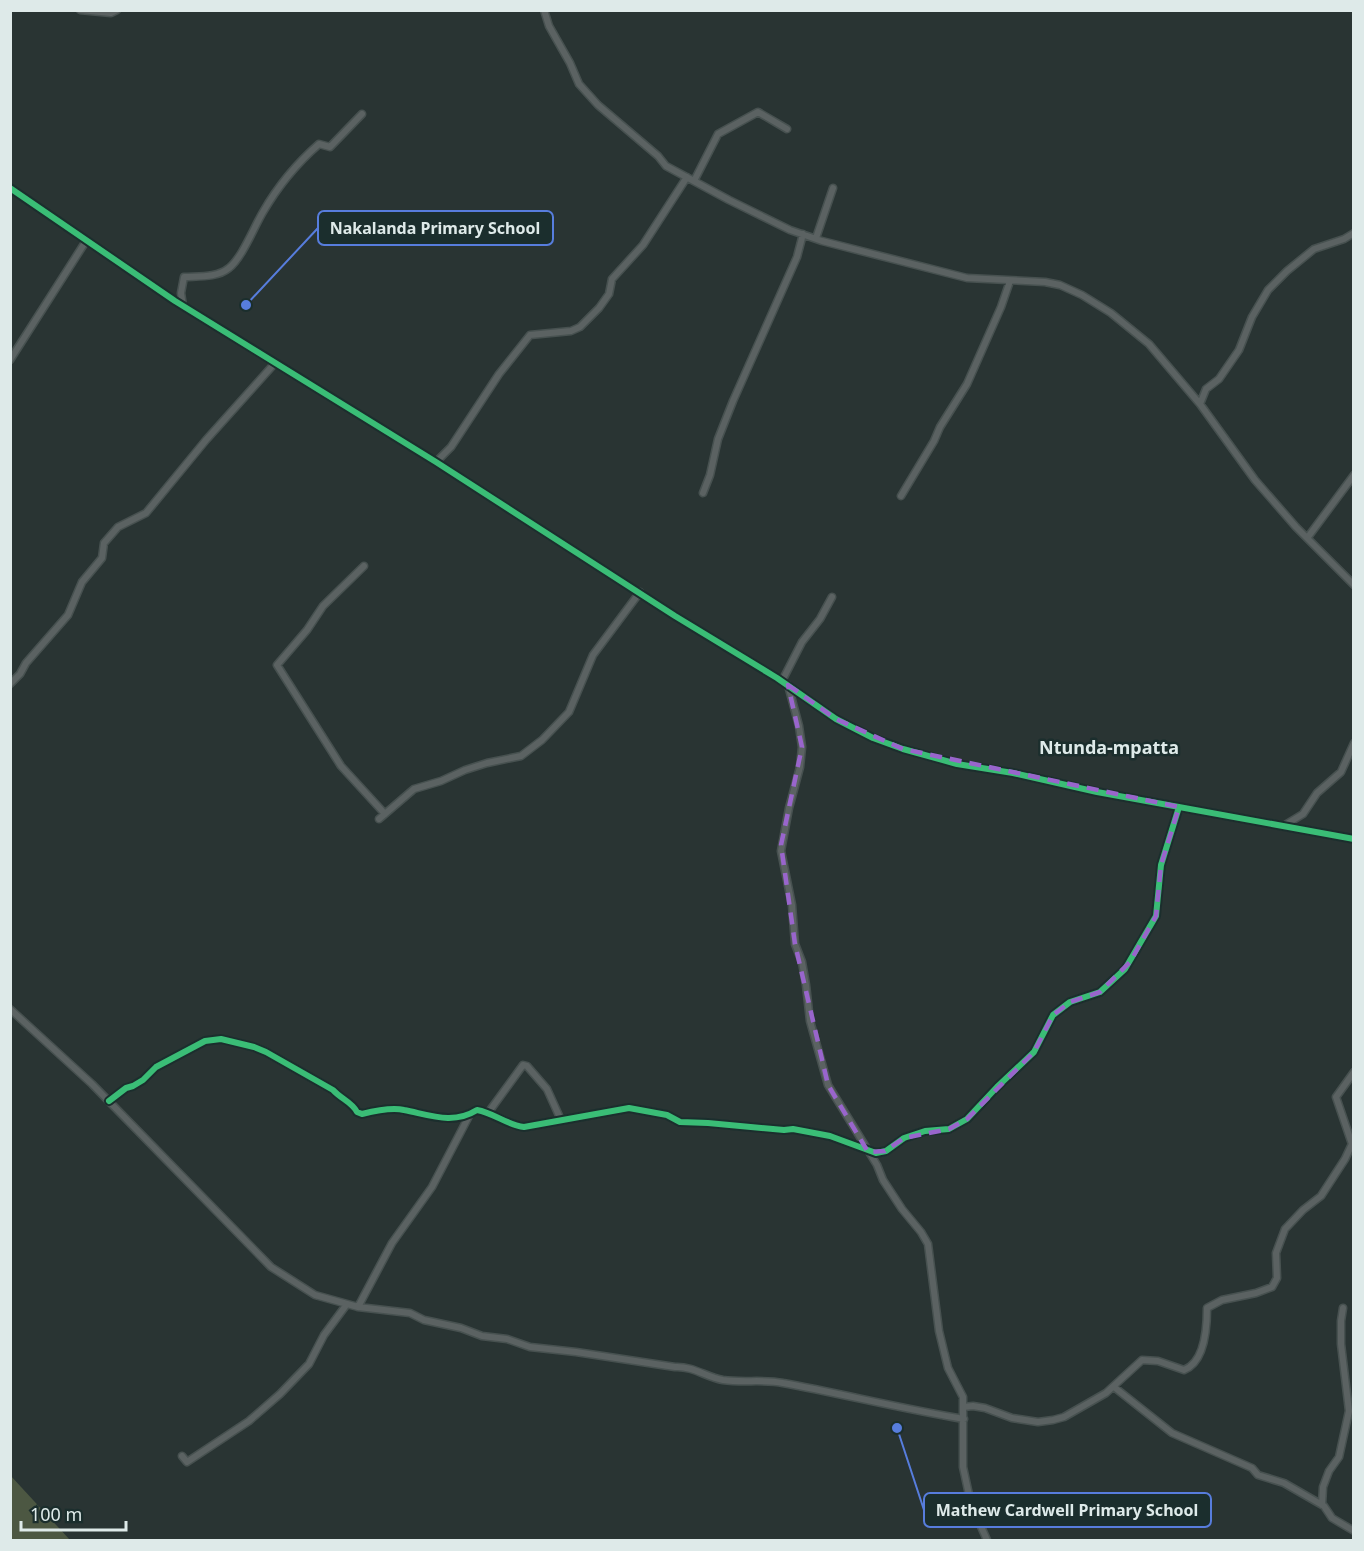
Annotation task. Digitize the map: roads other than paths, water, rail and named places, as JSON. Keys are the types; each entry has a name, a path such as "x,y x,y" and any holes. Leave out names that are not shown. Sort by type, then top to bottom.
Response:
{"street":[{"path":"80,10 111,13 117,10"},
{"path":"544,10 549,26 579,84 598,105 658,156 666,166 729,200 790,230 967,278 1045,282 1060,285 1111,314 1149,344 1200,404 1255,480 1296,527 1353,585"},
{"path":"436,462 451,447 499,374 530,335 572,331 580,327 599,308 609,294 612,279 643,245 690,179 718,134 758,112 787,129"},
{"path":"183,306 181,294 184,277 219,274 230,268 284,179 301,159 319,144 330,147 363,114"},
{"path":"10,188 183,306 436,462 675,616 785,683 836,719 873,738 903,750 957,764 1353,839"},
{"path":"816,238 833,189"},
{"path":"1200,404 1206,389 1219,379 1239,350 1252,317 1268,290 1314,249 1344,239 1353,232"},
{"path":"703,493 710,475 718,439 797,257 803,234"},
{"path":"10,360 86,241"},
{"path":"901,496 940,427 968,384 1010,281"},
{"path":"10,684 68,615 82,582 102,558 104,543 118,527 146,513 206,440 275,363"},
{"path":"1308,537 1353,475"},
{"path":"364,566 323,606 307,630 277,665 341,766 366,790 385,814"},
{"path":"379,819 414,789 441,782 465,770 487,763 521,756 542,740 569,712 593,655 640,592"},
{"path":"832,597 820,619 802,642 785,683 799,726 802,747 800,767 781,845 792,905 795,944 802,962 810,1022 828,1085 877,1165 883,1180 926,1239 939,1331 948,1368 963,1397 963,1467 971,1504 987,1540"},
{"path":"1285,825 1303,814 1317,793 1341,772 1353,742"},
{"path":"358,1306 392,1243 432,1187 470,1116 477,1110 524,1127 629,1108 641,1109 668,1115 680,1122 803,1131 830,1136 868,1152 876,1153 885,1151 904,1138 925,1131 949,1129 967,1119 1034,1052 1053,1015 1075,999 1100,992 1125,969 1156,916 1161,865 1179,807"},
{"path":"10,1010 109,1101 271,1267 315,1295 347,1304 410,1313 424,1320 461,1328 482,1336 507,1339 530,1347 675,1367 685,1366 722,1380 783,1383 964,1419"},
{"path":"109,1101 126,1088 143,1080 156,1067 184,1051 205,1041 221,1039 266,1052 333,1090 340,1098 355,1106 359,1113 403,1109 437,1118 470,1116"},
{"path":"488,1113 523,1065 527,1066 547,1089 561,1120"},
{"path":"963,1407 979,1407 1012,1418 1038,1422 1064,1417 1090,1403 1114,1387 1142,1360 1158,1361 1184,1370 1189,1368 1201,1350 1207,1321 1207,1308 1222,1299 1256,1293 1272,1287 1277,1278 1276,1253 1285,1229 1303,1210 1321,1196 1345,1159 1352,1144 1336,1097 1353,1072"},
{"path":"182,1456 187,1462 249,1421 280,1394 309,1364 324,1335 347,1304"},
{"path":"1322,1505 1323,1487 1329,1471 1339,1457 1349,1411 1341,1344 1343,1308"},
{"path":"1114,1387 1172,1433 1252,1468 1258,1475 1284,1483 1322,1505 1332,1518 1353,1531"}],"place":[{"name":"Nakalanda Primary School","path":"246,305"},
{"name":"Mathew Cardwell Primary School","path":"897,1428"}],"district":[{"name":"Ntunda-mpatta","path":"1109,748"}]}
